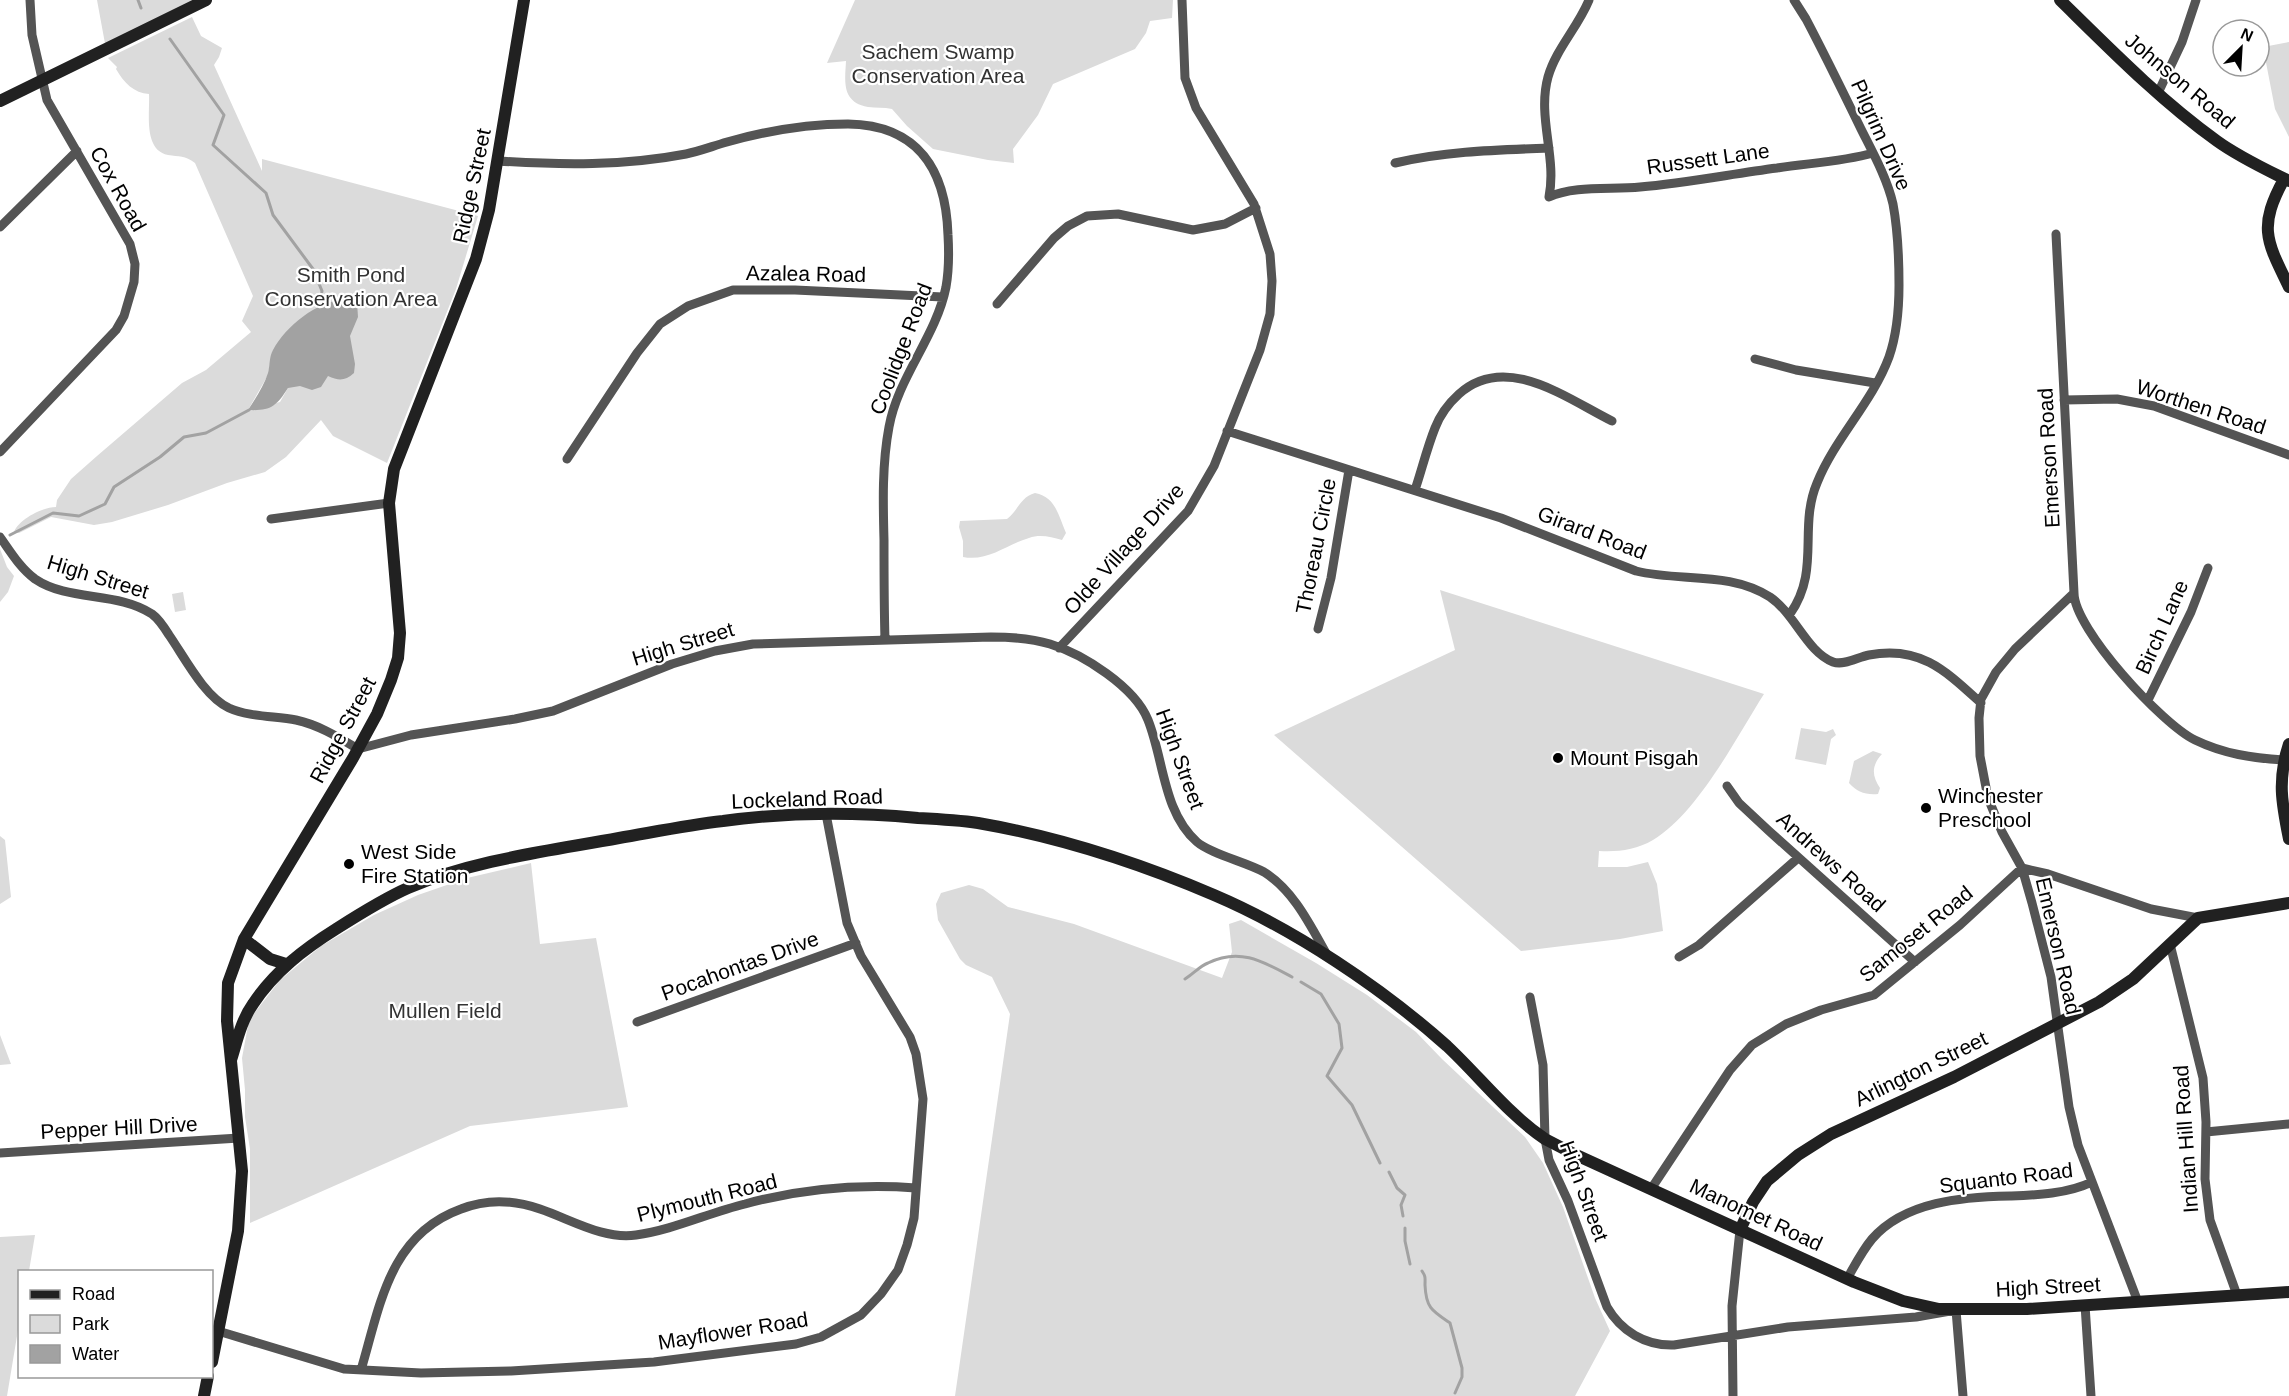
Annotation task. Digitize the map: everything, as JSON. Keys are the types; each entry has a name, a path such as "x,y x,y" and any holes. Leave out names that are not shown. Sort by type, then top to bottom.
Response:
{"main road":[{"path":"0,101 206,0"},
{"name":"Ridge Street","path":"213,1357 238,1231 242,1171 226,1001 228,983 244,939 358,750 377,714 398,658 399,613 392,561 389,503 397,463 476,259 489,210 524,0"},
{"name":"Johnson Road","path":"2060,0 2158,93 2219,142 2287,180"},
{"path":"2287,180 2267,216 2267,233 2289,287"},
{"path":"2289,744 2280,784 2289,839"},
{"name":"Lockeland Road","path":"231,1060 240,1029 251,1006 286,964 334,930 408,888 508,857 722,821 858,813 975,822 1049,839 1118,859 1218,897 1269,922 1330,959"},
{"path":"2198,918 2289,903"},
{"name":"Arlington Street","path":"1740,1230 1753,1202 1767,1181 1798,1155 1831,1134 1954,1077 2099,1002 2133,979 2198,918"},
{"path":"244,939 270,959 286,964"},
{"name":"High Street","path":"1330,959 1392,1002 1447,1047 1508,1109 1545,1139"},
{"name":"Manomet Road","path":"1545,1139 1847,1279 1903,1301 1939,1309 1956,1310"},
{"name":"High Street","path":"1956,1310 2085,1305 2289,1292"},
{"path":"204,1396 208,1378"}],"street":[{"name":"Cox Road","path":"0,452 99,351 116,330 128,304 135,264 130,244 47,100 32,35 30,0"},
{"name":"Olde Village Drive","path":"1059,648 1188,511 1214,466 1260,350 1270,314 1272,281 1270,254 1256,208 1196,108 1185,78 1182,0"},
{"path":"1395,163 1454,152 1549,148 1546,120 1548,77 1589,0"},
{"name":"Pilgrim Drive","path":"1790,614 1802,596 1807,578 1808,525 1811,500 1817,482 1889,356 1896,332 1899,293 1899,248 1892,202 1873,153 1817,39 1794,0"},
{"path":"2158,93 2182,42 2196,0"},
{"name":"Coolidge Road","path":"498,161 538,164 616,164 689,154 753,136 801,127 851,124 874,126 894,132 909,141 934,168 943,189 948,221 949,256 943,297 934,325 899,395 890,424 883,489 885,639"},
{"name":"Russett Lane","path":"1549,148 1552,181 1549,197 1564,191 1640,187 1714,179 1784,167 1834,162 1873,153"},
{"path":"0,227 77,151"},
{"path":"997,304 1054,238 1068,226 1087,216 1119,214 1194,230 1225,224 1256,208"},
{"name":"Emerson Road","path":"2055,234 2074,593 2015,649 1996,672 1981,703 1980,756 1988,798 2002,832 2022,868 2051,977 2069,1107 2078,1145 2138,1302"},
{"name":"Azalea Road","path":"567,459 660,324 688,306 732,290 795,290 943,297"},
{"path":"1755,359 1813,374 1875,383"},
{"path":"1415,490 1440,417 1455,398 1473,384 1497,377 1525,379 1612,421"},
{"name":"Worthen Road","path":"2064,400 2117,399 2154,406 2289,456"},
{"name":"Girard Road","path":"1227,431 1502,518 1636,571 1718,579 1744,585 1769,597 1790,614 1814,649 1826,659 1837,663 1877,654 1894,653 1916,656 1933,662 1981,703"},
{"name":"Thoreau Circle","path":"1318,629 1331,578 1349,470"},
{"path":"271,519 389,503"},
{"name":"High Street","path":"0,537 28,574 43,584 125,602 150,613 163,627 212,695 230,708 300,721 331,733 358,750 411,735 553,711 672,664 715,651 753,644 885,639 1021,638 1059,648 1110,676 1131,694 1148,719 1168,790 1180,821 1198,843 1263,872 1281,886 1300,908 1330,959"},
{"name":"Birch Lane","path":"2148,700 2191,612 2208,568"},
{"path":"2074,593 2074,600 2082,619 2114,666 2175,727 2193,739 2227,753 2284,760"},
{"name":"Andrews Road","path":"1727,786 1739,803 1798,858 1916,962"},
{"name":"Mayflower Road","path":"218,1331 344,1369 443,1373 654,1362 796,1344 821,1337 861,1315 881,1294 898,1270 907,1245 914,1218 923,1100 916,1054 896,1012 861,956 847,923 826,814"},
{"path":"1679,957 1699,945 1798,858"},
{"path":"2022,868 2048,874 2151,909 2198,918"},
{"name":"Samoset Road","path":"1651,1189 1730,1070 1752,1045 1786,1024 1821,1010 1874,995 1916,962 2022,868"},
{"name":"Pocahontas Drive","path":"637,1022 856,943"},
{"name":"Indian Hill Road","path":"2170,944 2204,1078 2206,1132 2204,1168 2210,1220 2237,1294"},
{"path":"1530,997 1543,1065 1545,1139"},
{"path":"2206,1132 2289,1125"},
{"name":"Pepper Hill Drive","path":"0,1153 239,1138"},
{"name":"High Street","path":"1545,1139 1550,1160 1568,1201 1607,1307 1616,1322 1626,1331 1662,1345 1788,1327 1916,1317 1956,1310"},
{"name":"Squanto Road","path":"1847,1279 1858,1259 1874,1238 1899,1218 1942,1201 1982,1196 2036,1195 2081,1187 2092,1182"},
{"name":"Plymouth Road","path":"361,1370 392,1272 405,1249 422,1229 450,1213 474,1204 503,1201 515,1203 537,1208 606,1232 634,1236 746,1203 817,1190 883,1185 916,1188"},
{"name":"Arlington Street","path":"1733,1396 1732,1306 1740,1230"},
{"path":"2085,1305 2091,1396"},
{"path":"1956,1310 1963,1396"}],"green space":[{"path":"97,0 205,0 106,49"},
{"name":"Sachem Swamp Conservation Area","path":"855,0 1173,0 1172,18 1150,21 1146,33 1135,49 1053,84 1038,115 1013,149 1014,163 933,149 892,109 868,107 853,101 846,90 846,61 827,63"},
{"name":"Smith Pond Conservation Area","path":"192,17 201,36 222,48 214,65 262,171 262,159 478,216 456,289 387,463 333,436 321,420 286,457 265,472 112,522 94,525 51,517 19,533 14,532 32,515 56,507 57,500 71,479 182,383 206,370 251,332 242,321 253,296 195,163 185,157 160,152 155,146 151,139 149,94 139,92 126,83 116,69 117,67 108,58","holes":["271,357 288,388 280,402 248,410 268,375"]},
{"path":"2289,42 2289,137 2275,109 2269,78 2271,78 2271,45"},
{"path":"1035,493 1048,498 1055,508 1066,533 1062,540 1037,536 989,555 963,557 960,521 1007,519 1022,501"},
{"path":"0,549 7,567 14,576 8,592 0,602"},
{"name":"Mount Pisgah","path":"1440,590 1764,694 1701,794 1670,828 1640,846 1620,851 1599,851 1598,867 1627,867 1648,862 1657,884 1663,931 1620,939 1521,951 1274,735 1455,650"},
{"path":"183,592 186,610 175,612 172,594"},
{"path":"1801,728 1826,732 1833,729 1836,735 1831,739 1826,765 1795,759"},
{"path":"1873,751 1882,754 1874,767 1875,779 1880,788 1878,794 1862,792 1849,783 1854,761"},
{"path":"0,836 5,840 11,897 0,904"},
{"name":"Mullen Field","path":"531,863 540,944 596,938 628,1107 470,1126 250,1223 250,1149 245,1117 242,1058 249,1020 280,980 321,946 374,915 418,895 467,878"},
{"path":"969,885 983,889 1008,907 1074,924 1222,978 1232,952 1229,924 1241,920 1367,995 1416,1032 1525,1137 1543,1163 1563,1207 1595,1298 1610,1331 1575,1396 955,1396 1010,1014 992,977 966,965 960,959 938,920 936,904 941,893"},
{"path":"0,1035 11,1064 0,1065"},
{"path":"35,1235 29,1270 18,1270 18,1330 7,1396 0,1396 0,1237"}],"water":[{"path":"344,299 357,302 358,317 350,336 355,364 354,373 342,379 328,376 321,387 312,390 300,386 288,388 276,404 262,410 248,410 266,378 273,350 286,332 312,310"}],"waterway":[{"path":"138,0 141,8"},
{"path":"170,39 224,115 213,145 266,193 273,215 313,269 322,291 318,311"},
{"path":"10,535 53,513 79,516 105,504 114,487 160,457 184,437 206,433 249,410"},
{"path":"1185,979 1205,964 1231,956 1252,958 1292,977"},
{"path":"1301,982 1321,994 1339,1024 1342,1048 1327,1076 1352,1105 1380,1163"},
{"path":"1389,1172 1397,1188 1405,1195 1401,1205 1403,1216"},
{"path":"1405,1228 1410,1264"},
{"path":"1422,1271 1431,1308 1450,1323 1462,1368 1462,1377 1455,1393"}],"place":[{"name":"Mount Pisgah","path":"1558,758"},
{"name":"Winchester Preschool","path":"1926,808"},
{"name":"West Side Fire Station","path":"349,864"}]}
